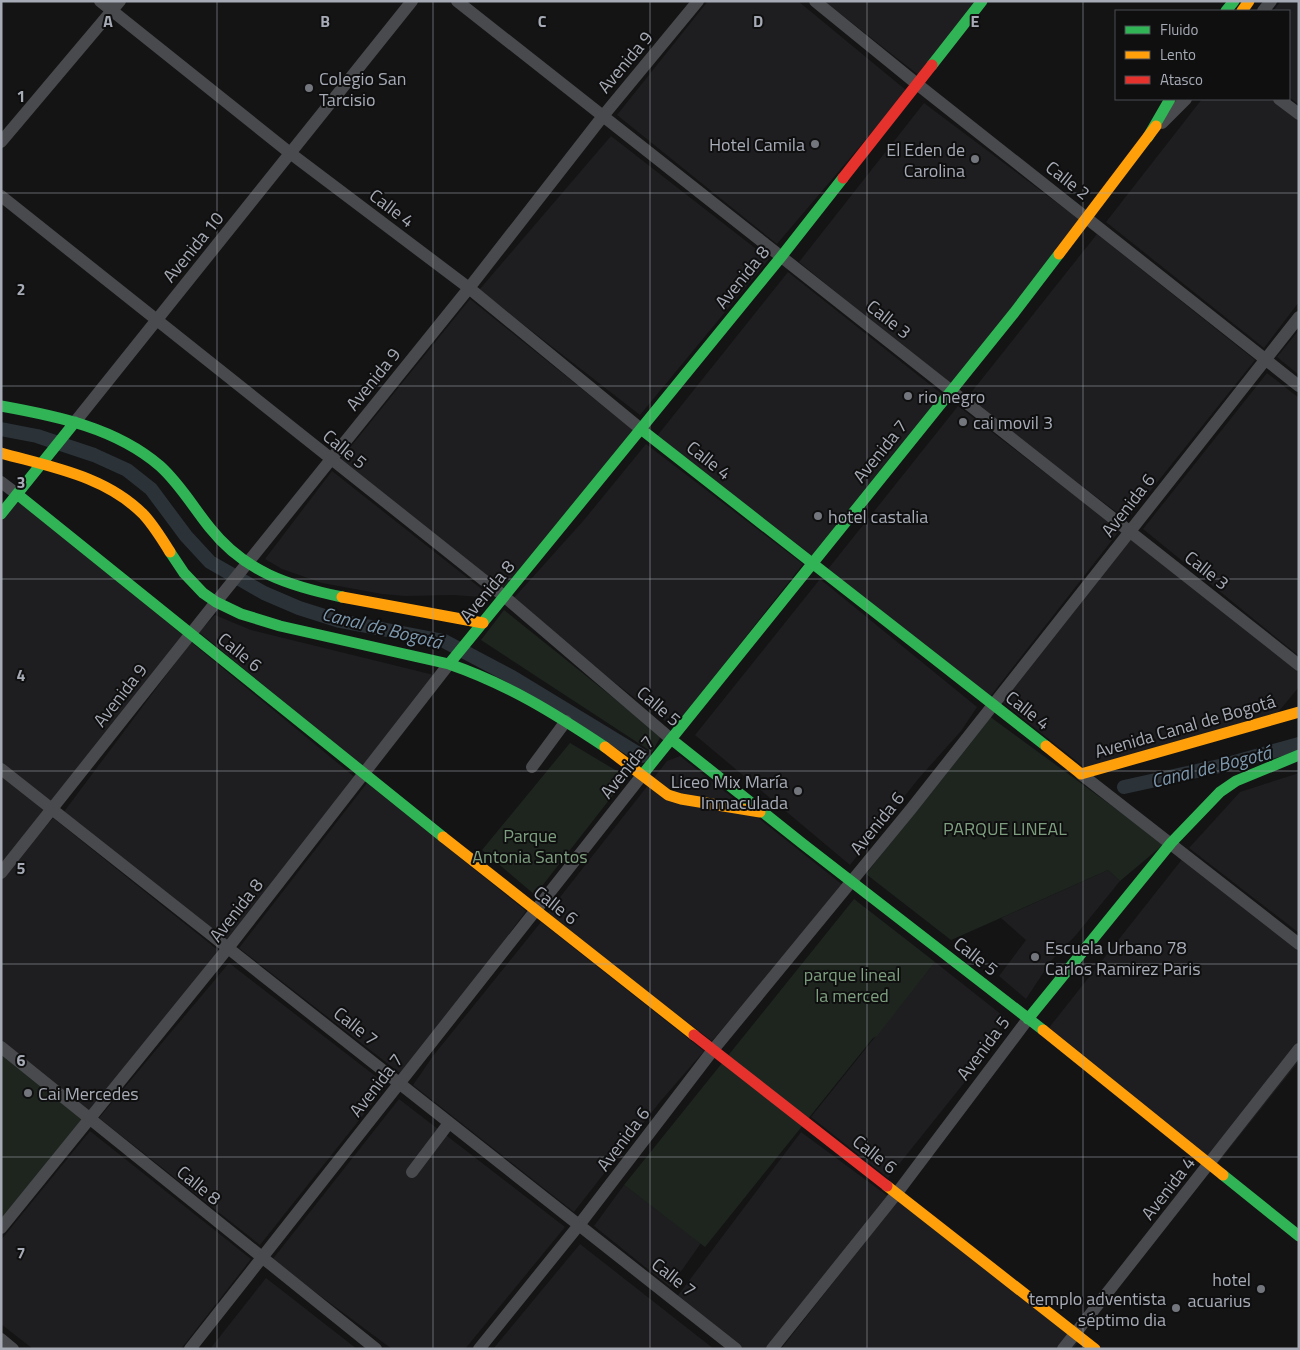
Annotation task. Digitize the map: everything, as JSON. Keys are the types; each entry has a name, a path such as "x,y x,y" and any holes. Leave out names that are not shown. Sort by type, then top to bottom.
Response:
{"main road":[{"name":"Avenida 8","path":"450,664 782,257 982,1"},
{"path":"1148,137 1169,100"},
{"name":"Avenida 7","path":"643,774 1088,218 1175,100"},
{"path":"1,406 114,436 127,443 150,459 175,482 243,569 270,575 317,592 483,623"},
{"name":"Avenida 10","path":"1,514 72,425"},
{"name":"Calle 4","path":"642,430 1081,774"},
{"path":"1,453 94,481 124,498 145,516 184,576 216,602 240,614 276,625 450,664 490,679 515,691 566,721 643,774 668,795 681,799 760,812"},
{"name":"Calle 6","path":"17,494 535,910 1095,1349"},
{"name":"Avenida Canal de Bogotá","path":"1081,774 1299,712"},
{"name":"Calle 5","path":"671,739 760,812 1028,1019 1299,1236"},
{"name":"Avenida 5","path":"1028,1019 1171,843 1220,792 1236,781 1299,755"}],"street":[{"name":"Calle 4","path":"100,1 116,6 290,153 469,288 642,430"},
{"name":"Avenida 10","path":"72,425 412,1"},
{"name":"Calle 3","path":"457,1 1299,665"},
{"name":"Avenida 9","path":"1,873 190,634 469,288 603,116 698,1"},
{"name":"Calle 2","path":"815,1 916,84 1299,386"},
{"path":"1,142 116,6"},
{"name":"Avenida 7","path":"1148,137 1185,100"},
{"path":"1280,100 1299,114"},
{"name":"Calle 5","path":"1,196 505,598 671,739"},
{"name":"Avenida 6","path":"479,1349 579,1225 713,1050 993,705 1299,317"},
{"name":"Calle 6","path":"1,482 17,494"},
{"name":"Avenida 8","path":"1,1228 228,948 450,664"},
{"path":"532,767 566,721"},
{"name":"Calle 7","path":"1,769 736,1349"},
{"name":"Avenida 7","path":"190,1349 643,774"},
{"name":"Calle 4","path":"1081,774 1299,944"},
{"name":"Avenida 5","path":"772,1349 897,1193 1028,1019"},
{"name":"Calle 8","path":"1,1046 376,1349"},
{"name":"Avenida 4","path":"1064,1349 1299,1049"},
{"path":"412,1172 449,1123"},
{"path":"1,1339 14,1349"}],"shaded area":[{"path":"708,1 798,1 907,91 777,244 617,115"},
{"path":"824,1 985,1 921,77"},
{"path":"1281,1 1299,1 1299,105 1290,98 1290,10 1274,10"},
{"path":"1201,100 1273,100 1299,120 1299,302 1264,348 1106,222"},
{"path":"924,103 1084,223 955,389 799,262"},
{"path":"611,136 769,259 640,415 479,290"},
{"path":"1097,234 1255,360 1127,520 966,399"},
{"path":"788,272 948,399 819,561 657,436"},
{"path":"470,299 633,430 501,592 340,460"},
{"path":"1299,330 1299,375 1277,357"},
{"path":"1267,373 1299,398 1299,656 1143,529"},
{"path":"958,406 1120,530 989,698 828,569"},
{"path":"646,444 803,564 674,728 610,679 513,599 584,520"},
{"path":"332,471 493,598 454,595 405,596 382,594 322,583 282,569 265,559"},
{"path":"18,500 183,635 52,805 1,764 1,522"},
{"path":"1129,531 1133,541 1299,671 1299,687 1274,717 1085,768 1001,701"},
{"path":"820,579 977,707 961,731 919,778 850,865 695,735"},
{"path":"215,615 251,630 438,676 365,769 199,632"},
{"path":"191,642 357,779 227,943 63,813"},
{"path":"680,756 844,886 712,1041 546,915 667,761"},
{"path":"1299,773 1299,933 1189,848 1240,792"},
{"path":"1,776 46,812 1,868"},
{"path":"367,783 526,911 472,984 401,1074 239,948"},
{"path":"53,818 219,951 91,1113 1,1044 1,879"},
{"path":"1183,858 1299,951 1299,1061 1217,1164 1048,1029"},
{"path":"1108,870 1120,881 1076,935 1051,961 1026,999 999,976 1026,940 1001,918"},
{"path":"541,922 704,1051 659,1103 574,1212 413,1085 433,1056"},
{"path":"935,962 1007,1019 977,1058 976,1068 888,1178 811,1117"},
{"path":"229,963 387,1085 260,1245 99,1118"},
{"path":"399,1099 565,1227 465,1349 392,1349 272,1260"},
{"path":"90,1131 251,1259 181,1349 33,1349 1,1324 1,1240"},
{"path":"801,1132 889,1197 767,1349 742,1349 676,1298"},
{"path":"624,1185 701,1243 670,1287 594,1226"},
{"path":"898,1200 1080,1340 1073,1349 781,1349"},
{"path":"580,1244 714,1349 493,1349"},
{"path":"266,1278 357,1349 210,1349"}],"green space":[{"path":"504,610 661,736 652,752 481,640"},
{"name":"PARQUE LINEAL","path":"989,716 1164,844 1120,881 1108,870 951,940 866,874"},
{"name":"Parque Antonia Santos","path":"570,743 627,777 535,895 482,850"},
{"name":"parque lineal la merced","path":"854,899 935,962 705,1247 624,1185"},
{"path":"1,1054 84,1119 1,1225"}],"waterway":[{"name":"Canal de Bogotá","path":"1,429 37,436 94,455 127,470 151,489 186,536 210,562 264,593 299,608 340,621 444,641 512,677 642,756"},
{"name":"Canal de Bogotá","path":"1124,787 1224,765 1299,744"}],"traffic: fast":[{"path":"932,65 982,1"},
{"path":"1227,10 1234,1"},
{"path":"1148,137 1169,100"},
{"path":"449,664 781,257 843,178"},
{"path":"643,774 1014,313 1059,254"},
{"path":"1,406 64,419 105,433 124,442 160,466 180,488 210,528 238,556 269,575 286,582 342,597"},
{"path":"1,514 75,422"},
{"path":"642,430 1046,746"},
{"path":"17,494 443,837"},
{"path":"170,552 184,573 203,593 216,602 241,614 280,626 449,664 491,681 530,700 605,747"},
{"path":"671,739 1043,1030"},
{"path":"1028,1019 1171,843 1220,792 1236,781 1299,755"},
{"path":"1223,1175 1299,1236"}],"traffic: slow":[{"path":"1243,10 1249,1"},
{"path":"1059,254 1156,126"},
{"path":"1,453 58,468 113,491 144,515 155,528 170,552"},
{"path":"342,597 483,623"},
{"path":"1046,746 1081,774 1299,712"},
{"path":"605,747 668,795 681,799 760,812"},
{"path":"443,837 694,1035"},
{"path":"1043,1030 1223,1175"},
{"path":"887,1186 1095,1349"}],"traffic: jam":[{"path":"843,178 932,65"},
{"path":"694,1035 887,1186"}],"place":[{"name":"Colegio San Tarcisio","path":"309,88"},
{"name":"Hotel Camila","path":"815,144"},
{"name":"El Eden de Carolina","path":"975,159"},
{"name":"rio negro","path":"908,396"},
{"name":"cai movil 3","path":"963,422"},
{"name":"hotel castalia","path":"818,516"},
{"name":"Liceo Mix María Inmaculada","path":"798,791"},
{"name":"Escuela Urbano 78 Carlos Ramirez Paris","path":"1035,957"},
{"name":"Cai Mercedes","path":"28,1093"},
{"name":"hotel acuarius","path":"1261,1289"},
{"name":"templo adventista séptimo dia","path":"1176,1308"}]}
